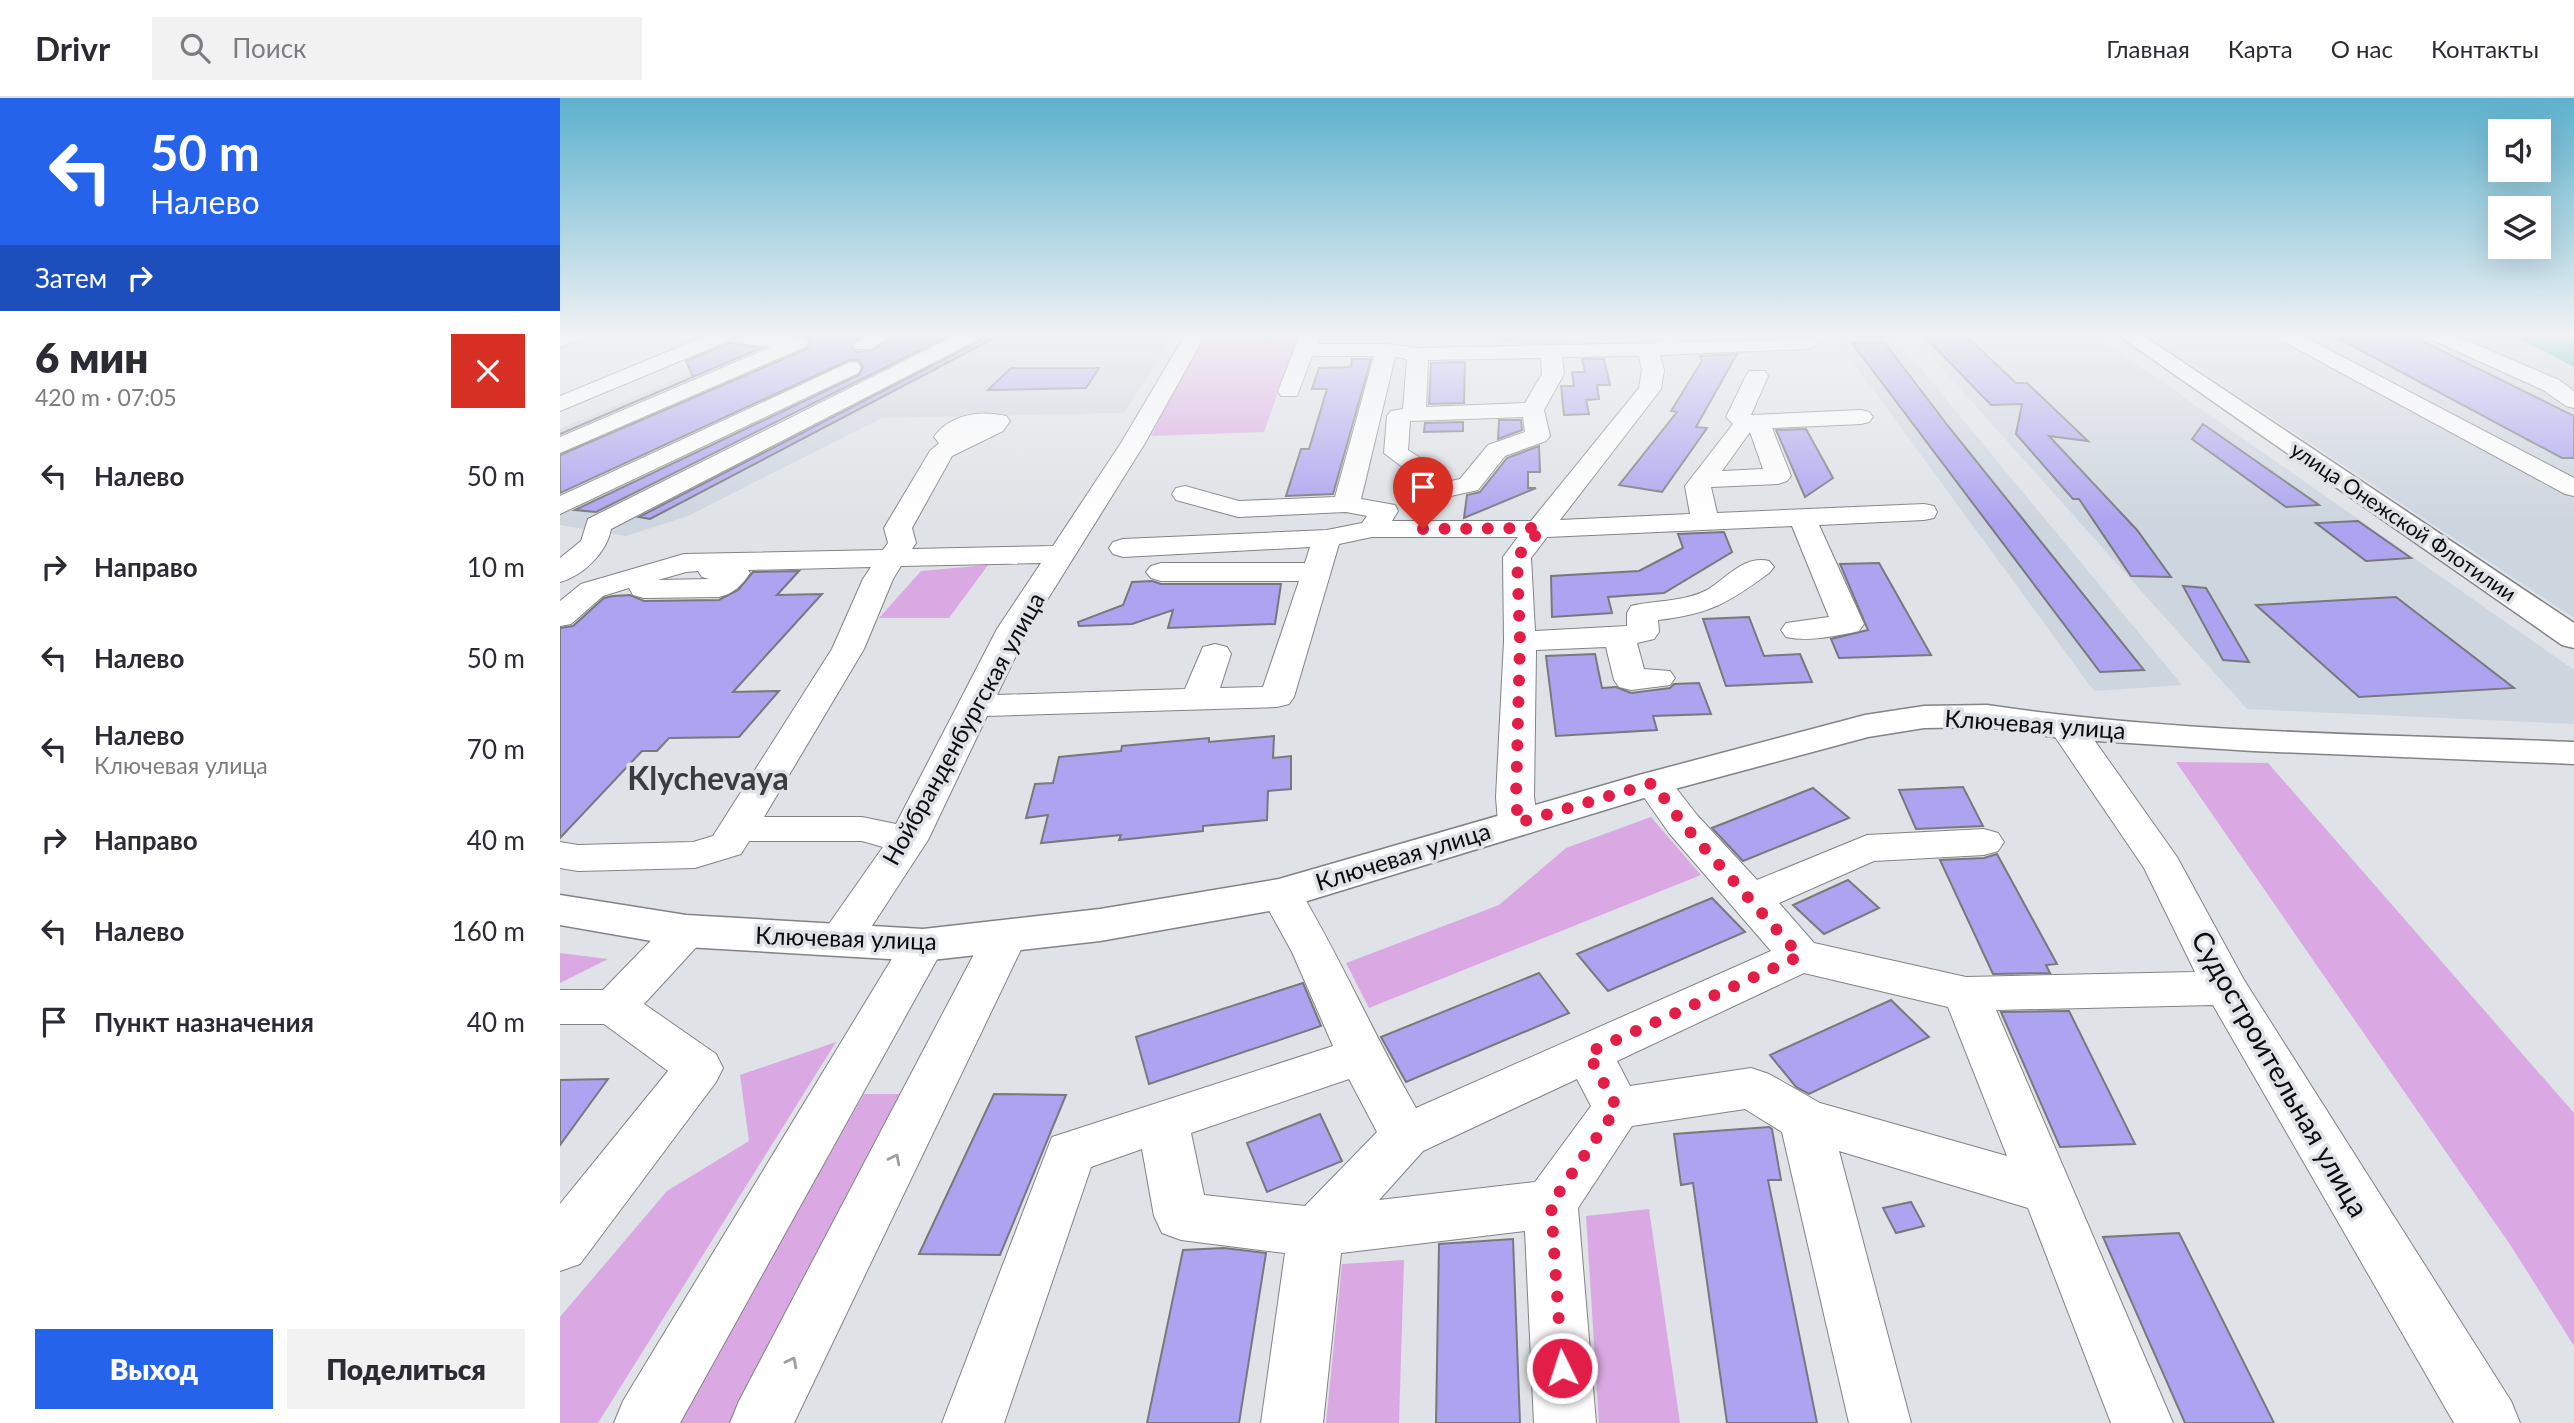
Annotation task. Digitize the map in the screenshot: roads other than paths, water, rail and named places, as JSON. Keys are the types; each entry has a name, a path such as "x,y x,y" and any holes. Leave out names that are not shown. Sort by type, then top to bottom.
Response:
{"main road":[{"name":"улица Онежской Флотилии","path":"2219,397 2574,638"},
{"name":"Ключевая улица","path":"560,910 686,931 839,941 923,945 1005,937 1166,914 1280,894 1653,783 1865,726 1924,717 1987,716 2067,728 2267,740 2574,753"}],"street":[{"path":"560,404 577,397"},
{"path":"560,420 615,397"},
{"path":"560,446 674,397"},
{"path":"560,506 789,397"},
{"path":"560,541 596,534 847,397"},
{"name":"Нойбранденбургская улица","path":"839,941 908,839 1013,629 1063,554 1160,397"},
{"path":"1346,504 1375,397"},
{"path":"1414,414 1415,397"},
{"path":"1406,528 1429,492 1469,485 1491,452 1501,446 1538,436 1534,410 1539,397"},
{"path":"1518,823 1516,797 1520,641 1517,557 1644,397"},
{"path":"1747,397 1738,416 1752,421 1861,417"},
{"path":"2402,397 2574,488"},
{"path":"1445,490 1429,474 1396,453 1399,416 1494,400 1534,410"},
{"path":"772,405 821,410"},
{"path":"1705,521 1698,486 1752,421"},
{"path":"1702,480 1778,476 1752,421"},
{"path":"560,855 579,858 695,855 727,845 848,649 878,579 896,556 902,543 898,528 910,506 942,452 959,443"},
{"path":"1185,494 1238,509 1272,499 1346,504 1385,511 1372,529"},
{"path":"1123,548 1232,540 1327,538 1372,529 1542,528 1924,512"},
{"path":"1797,630 1848,624 1801,517"},
{"path":"560,520 596,534"},
{"path":"560,573 596,534"},
{"path":"974,706 1277,697 1327,538"},
{"path":"1224,571 1232,540"},
{"path":"560,617 592,590 719,588 735,573 718,574 712,571 713,567 726,561 1063,554"},
{"path":"1520,641 1619,637 1643,632 1642,612 1683,608 1716,597 1759,566"},
{"path":"1161,572 1316,572"},
{"path":"1619,637 1631,680 1658,678"},
{"path":"1199,699 1215,654"},
{"name":"Судостроительная улица","path":"2067,728 2163,866 2226,988 2489,1423"},
{"path":"1653,783 1683,824 1800,956 1966,994 2226,988"},
{"path":"739,829 862,829 908,839"},
{"path":"1751,899 1867,848 1984,842"},
{"path":"1280,894 1314,952 1361,1056 1405,1136"},
{"path":"614,1007 686,931"},
{"path":"761,1423 1005,937"},
{"path":"645,1423 923,945"},
{"path":"1292,1423 1316,1232 1405,1136 1800,956"},
{"path":"1966,994 2141,1423"},
{"path":"560,1007 614,1007 699,1068 560,1246"},
{"path":"1588,1053 1617,1108"},
{"path":"973,1423 1070,1152 1361,1056"},
{"path":"1565,1423 1551,1204 1617,1108 1751,1088 1805,1120 2048,1191"},
{"path":"1805,1120 1880,1423"},
{"path":"1163,1122 1181,1216 1316,1232 1551,1204"}],"district":[{"name":"Klychevaya","path":"708,779"}]}
